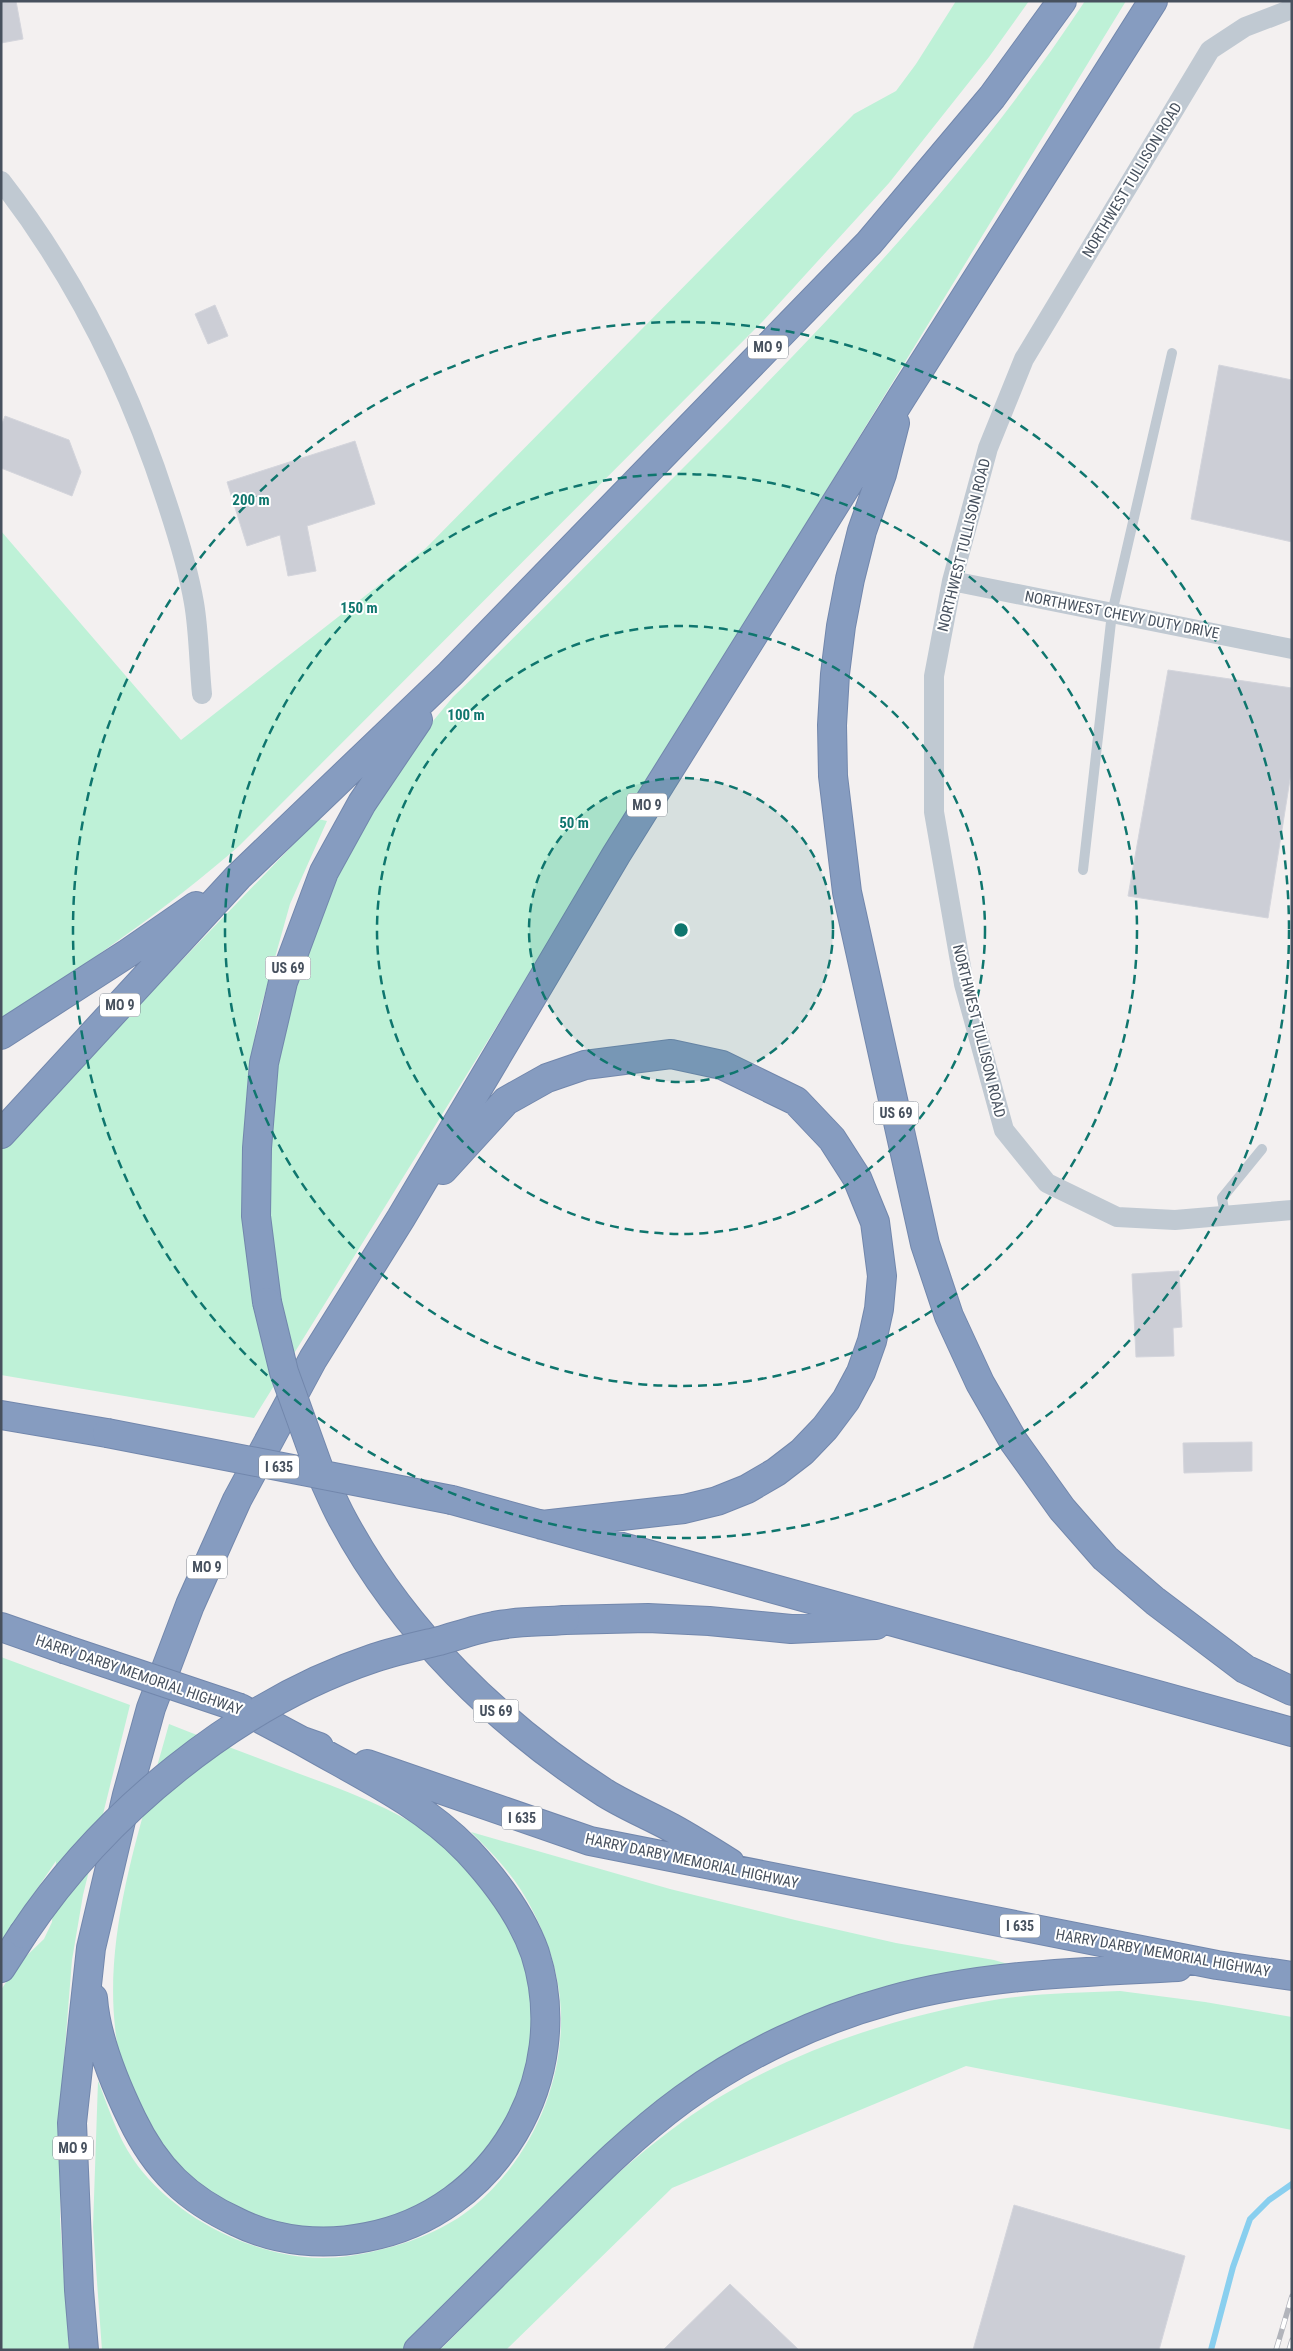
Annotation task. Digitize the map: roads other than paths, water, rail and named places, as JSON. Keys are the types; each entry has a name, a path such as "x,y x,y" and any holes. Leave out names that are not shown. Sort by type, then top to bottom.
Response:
{"highway":[{"name":"MO 9","path":"1,1134 238,877 450,674 869,243 992,97 1062,1"},
{"name":"MO 9","path":"84,2350 79,2290 72,2123 91,1948 127,1795 151,1708 190,1605 237,1500 313,1359 401,1218 616,855 902,397 1153,1"},
{"name":"US 69","path":"902,397 882,474 862,531 841,626 835,674 832,725 833,776 838,832 847,892 926,1244 949,1316 980,1383 1014,1442 1062,1509 1105,1558 1154,1602 1245,1669 1292,1691"},
{"name":"US 69","path":"450,674 357,811 324,872 283,982 264,1063 257,1148 256,1216 267,1302 284,1372 319,1469 343,1521 378,1576 404,1612 485,1702 532,1740 605,1793 674,1829 749,1874"},
{"path":"1,1035 128,953 238,877"},
{"path":"401,1218 506,1101 547,1078 585,1065 671,1054 722,1065 796,1100 832,1139 857,1178 875,1222 882,1276 879,1309 872,1341 861,1372 846,1400 825,1428 802,1452 776,1472 747,1489 717,1501 684,1509 542,1525"},
{"name":"I 635","path":"1,1414 452,1500 1292,1732"},
{"path":"1,1968 23,1934 84,1855 156,1784 196,1753 263,1710 327,1677 374,1658 495,1625 566,1620 665,1619 791,1629 900,1624"},
{"name":"HARRY DARBY MEMORIAL HIGHWAY","path":"1,1627 240,1708 302,1741 590,1842 1217,1965 1292,1976"},
{"path":"91,1948 93,2003 106,2054 127,2109 138,2131 160,2166 193,2198 219,2214 262,2232 292,2239 322,2242 352,2240 383,2234 412,2224 439,2211 464,2193 487,2172 506,2148 522,2122 534,2094 542,2061 546,2034 545,2003 534,1951 510,1905 490,1876 468,1850 442,1827 405,1800 302,1741"},
{"path":"418,2350 605,2164 647,2127 684,2098 722,2073 783,2040 862,2009 935,1989 1073,1973 1217,1965"}],"street":[{"name":"NORTHWEST TULLISON ROAD","path":"1292,9 1245,27 1210,50 1024,359 988,448 952,581 934,676 934,812 964,984 1004,1130 1048,1183 1117,1217 1175,1220 1292,1210"},
{"path":"1,181 56,260 93,325 126,392 153,461 176,531 194,603 202,694"},
{"name":"NORTHWEST CHEVY DUTY DRIVE","path":"952,581 1292,649"}],"lane":[{"path":"1083,870 1112,613 1172,353"},
{"path":"1225,1215 1222,1198 1262,1149"}],"waterway":[{"path":"1211,2350 1233,2267 1250,2219 1269,2200 1292,2184"}],"railway":[{"path":"1276,2350 1292,2296"},
{"path":"1289,2350 1292,2340"}]}
